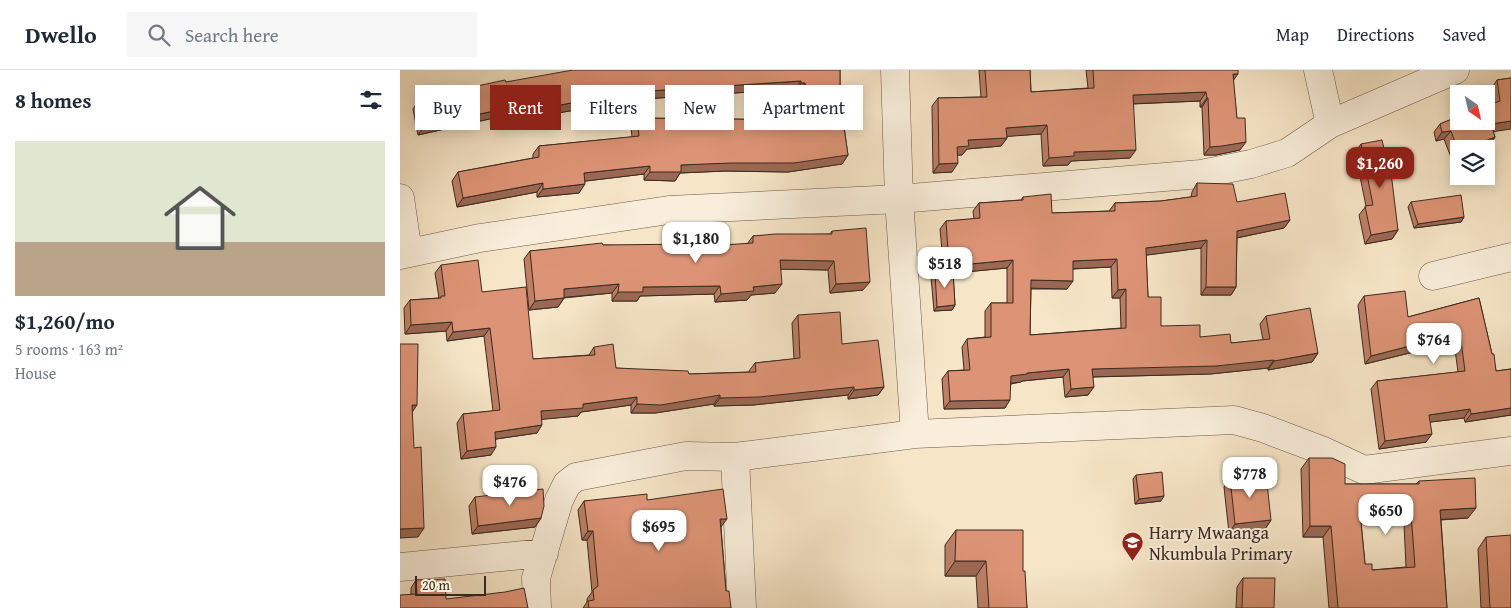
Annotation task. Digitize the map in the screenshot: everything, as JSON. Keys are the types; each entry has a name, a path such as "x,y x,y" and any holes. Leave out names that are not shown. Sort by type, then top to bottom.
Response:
{"street":[{"path":"895,70 899,199 915,434"},
{"path":"1318,70 1330,124"},
{"path":"400,198 404,254 480,238 669,210 899,199 1201,174 1251,164 1287,153 1330,124 1455,70"},
{"path":"1433,276 1511,257"},
{"path":"537,608 536,578 559,500 567,484 576,477 686,456 735,456 915,434 1234,420 1262,428 1321,450 1364,470 1511,451"},
{"path":"735,456 742,608"},
{"path":"400,567 544,553"}],"building":[{"path":"573,70 840,70 840,85 805,85 801,81 734,85 665,85 665,90 655,91 655,85 571,85 571,103 561,105 561,85 490,85 490,112 480,114 480,85 505,80 506,82"},
{"path":"985,70 1030,70 1031,92 1094,88 1093,70 1238,70 1238,74 1233,74 1237,118 1245,118 1246,142 1210,147 1208,98 1206,92 1133,95 1136,150 1074,152 1074,156 1049,158 1047,125 1006,128 1007,138 968,140 969,146 957,147 958,163 939,164 938,98 987,97"},
{"path":"1511,78 1511,121 1495,123 1495,103 1500,101 1497,80"},
{"path":"655,118 665,118 665,130 734,130 734,119 744,119 744,130 844,130 848,155 794,163 681,165 681,172 650,172 650,166 584,173 585,184 543,189 543,183 463,198 458,172 539,157 539,146 639,136 638,130 655,130"},
{"path":"1450,120 1450,130 1493,130 1495,137 1488,140 1454,140 1451,131 1442,132 1440,124"},
{"path":"1382,140 1384,149 1388,148 1398,230 1371,235 1365,206 1373,205 1361,144"},
{"path":"1197,183 1233,184 1237,202 1285,193 1290,220 1237,231 1236,287 1206,287 1207,240 1146,248 1148,297 1161,297 1161,326 1200,325 1200,337 1230,334 1231,343 1270,339 1266,316 1310,308 1318,353 1274,361 1216,366 1092,369 1094,387 1071,389 1069,369 1027,373 1011,376 1010,400 950,401 948,371 970,370 967,339 991,337 991,303 1013,303 1013,260 949,266 946,221 980,218 979,203 1023,200 1023,197 1051,194 1052,213 1115,211 1115,203 1161,201 1197,196","holes":["1117,259 1118,290 1126,289 1126,328 1030,335 1031,280 1073,281 1073,261"]},
{"path":"1461,195 1464,217 1418,224 1411,202"},
{"path":"866,228 870,282 836,284 834,261 780,260 782,284 753,287 754,291 721,294 720,286 643,287 643,292 618,292 619,284 564,289 564,298 535,301 530,251 602,243 603,245 692,244 692,247 753,243 753,236 832,234 832,231"},
{"path":"478,260 482,292 526,287 533,359 595,355 594,347 613,344 616,368 688,371 689,374 756,372 755,363 800,358 798,315 840,312 842,344 878,340 884,387 854,390 854,387 759,397 720,398 720,395 661,405 637,404 637,397 583,404 583,408 541,411 542,425 495,432 496,447 467,451 463,414 500,410 490,328 453,332 452,322 411,325 410,300 441,298 441,296 445,296 441,265"},
{"path":"953,271 955,305 937,307 935,273"},
{"path":"1405,291 1408,317 1479,298 1492,354 1494,354 1496,371 1511,369 1511,408 1471,414 1470,409 1429,415 1432,434 1385,441 1377,381 1465,371 1460,333 1371,356 1364,296"},
{"path":"400,344 418,344 417,405 412,405 414,448 421,447 424,528 400,529"},
{"path":"1309,458 1332,458 1345,464 1345,484 1419,484 1419,481 1475,478 1476,508 1440,510 1447,608 1338,608 1331,526 1310,526","holes":["1360,512 1411,513 1415,567 1372,570 1372,564 1365,564"]},
{"path":"1162,472 1164,496 1139,499 1136,475"},
{"path":"1266,474 1271,520 1235,524 1230,478"},
{"path":"543,489 544,506 541,518 478,526 475,497"},
{"path":"723,489 727,519 720,519 726,591 729,591 731,608 589,608 588,601 594,600 593,590 598,586 593,531 588,531 584,501 647,494 647,500"},
{"path":"956,530 1023,530 1023,571 1025,571 1027,608 989,608 986,561 955,561"},
{"path":"1511,535 1511,608 1490,608 1486,537"},
{"path":"1243,578 1275,578 1274,608 1242,608"},
{"path":"445,579 446,599 524,588 528,608 400,608 400,595 417,594 416,580"}],"place":[{"name":"Harry Mwaanga Nkumbula Primary","path":"1133,561"}]}
